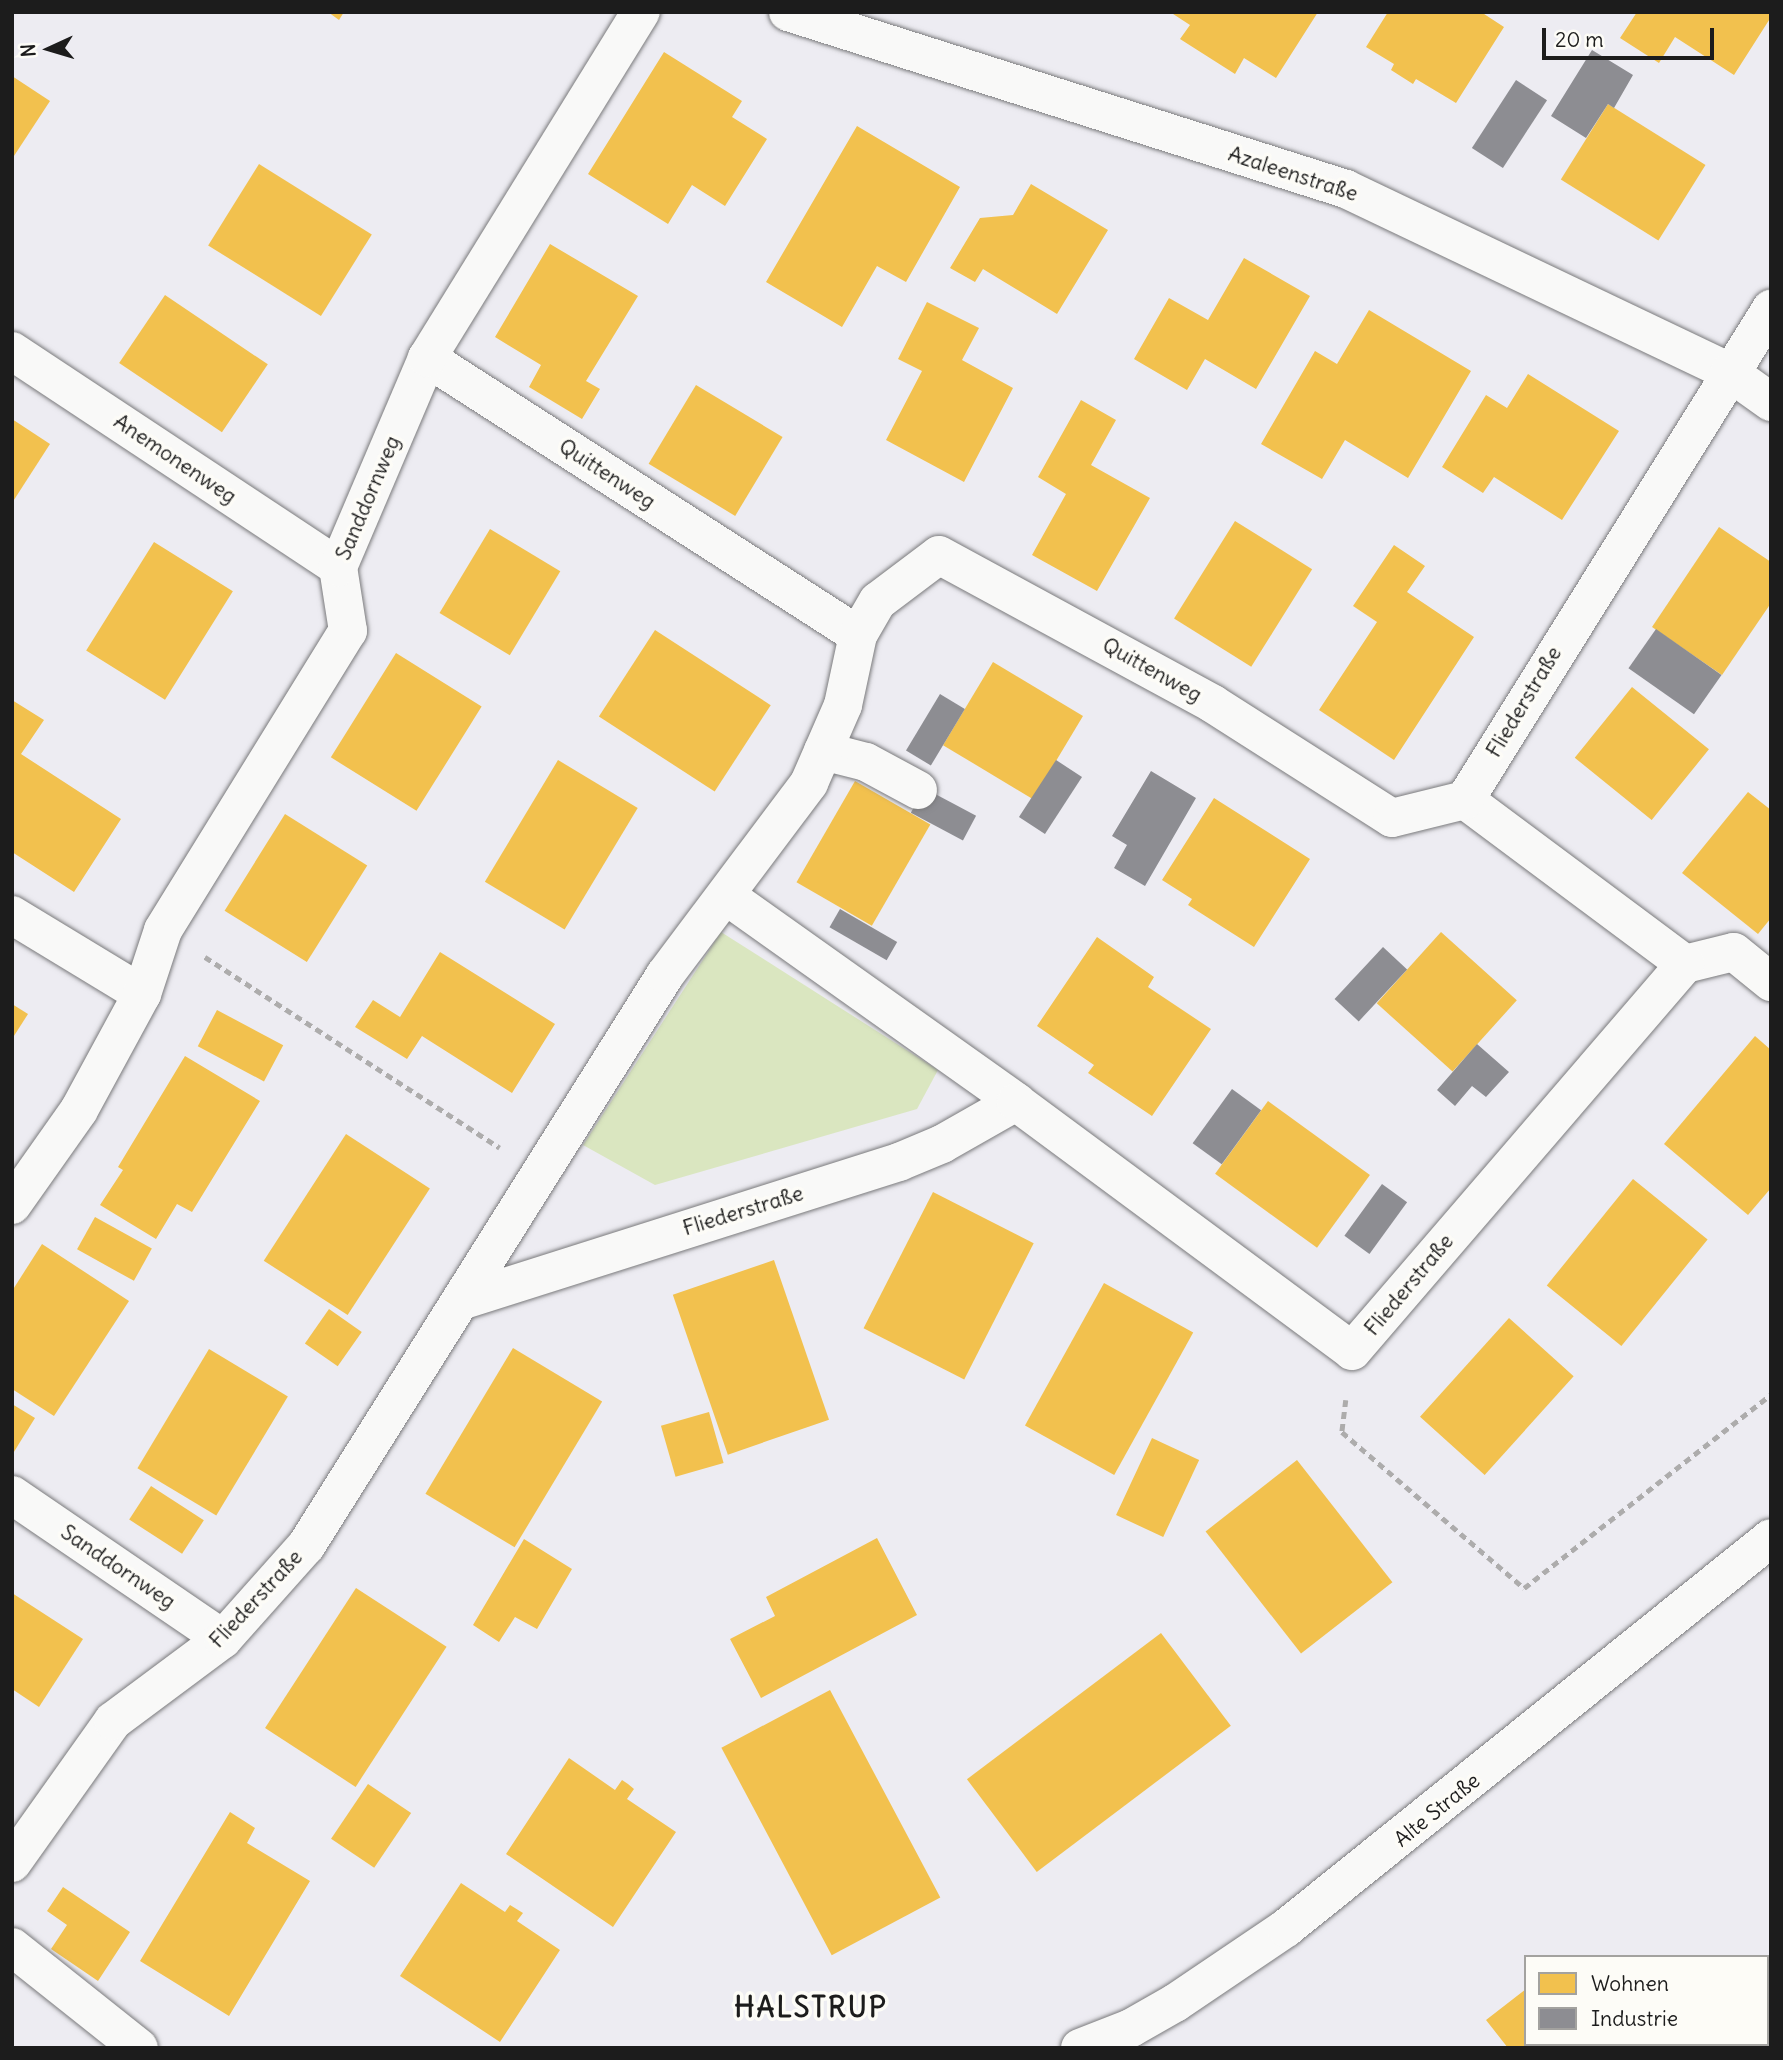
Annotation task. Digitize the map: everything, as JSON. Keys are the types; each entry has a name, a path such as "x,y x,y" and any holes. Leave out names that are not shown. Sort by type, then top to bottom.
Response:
{"street":[{"name":"Sanddornweg","path":"12,1205 79,1110 142,994 163,930 348,631 338,567 427,358 641,12"},
{"name":"Azaleenstraße","path":"788,12 1346,189 1729,372 1771,402"},
{"name":"Fliederstraße","path":"1465,800 1729,372 1771,309"},
{"name":"Anemonenweg","path":"12,351 338,567"},
{"name":"Quittenweg","path":"427,358 858,635"},
{"name":"Quittenweg","path":"665,975 728,897 809,783 843,705 858,635 878,601 939,555 1213,704 1392,818 1465,800"},
{"path":"823,751 866,762 918,790"},
{"path":"1465,800 1685,964 1734,952 1771,982"},
{"name":"Fliederstraße","path":"728,897 806,949 1016,1101 1352,1351 1685,964"},
{"path":"12,915 142,994"},
{"name":"Fliederstraße","path":"12,1863 113,1721 223,1639 306,1546 542,1175 665,975"},
{"name":"Fliederstraße","path":"461,1301 899,1162 943,1144 1016,1101"},
{"name":"Sanddornweg","path":"12,1495 223,1639"},
{"name":"Alte Straße","path":"1080,2048 1153,2016 1286,1928 1771,1538"},
{"path":"12,1947 139,2048"}],"path":[{"path":"163,930 542,1175"},
{"path":"1352,1351 1342,1432 1524,1588 1771,1394"}],"green space":[{"path":"721,932 938,1070 917,1109 655,1185 583,1145"}],"building: Wohnen":[{"path":"328,12 344,12 339,20"},
{"path":"1170,12 1318,12 1276,78 1244,58 1235,74 1180,39 1190,25"},
{"path":"1388,12 1481,12 1504,27 1456,103 1416,79 1413,84 1391,70 1394,64 1366,47"},
{"path":"1637,12 1771,12 1771,17 1734,75 1675,37 1659,63 1620,38"},
{"path":"664,52 742,101 732,117 767,139 725,206 692,185 668,224 588,174"},
{"path":"12,76 50,101 12,159"},
{"path":"1608,104 1706,165 1658,240 1561,179"},
{"path":"857,126 960,187 906,282 877,266 842,327 766,282"},
{"path":"259,164 372,234 321,316 208,245"},
{"path":"1031,184 1108,230 1057,314 983,269 975,282 950,268 980,218 1013,215"},
{"path":"550,244 638,296 586,381 600,389 582,419 529,387 541,365 495,337"},
{"path":"1244,258 1310,296 1256,389 1205,359 1187,390 1134,359 1169,298 1208,320"},
{"path":"165,295 268,364 222,432 119,363"},
{"path":"927,302 979,328 962,360 1013,388 964,482 886,440 922,371 898,359"},
{"path":"1369,310 1471,371 1408,478 1345,440 1322,479 1261,444 1315,351 1337,364"},
{"path":"1528,374 1619,431 1562,520 1494,477 1483,493 1442,467 1486,395 1507,408"},
{"path":"696,385 783,437 735,516 649,464"},
{"path":"1081,400 1116,420 1091,465 1150,498 1097,591 1032,555 1066,494 1038,477"},
{"path":"12,419 50,444 12,503"},
{"path":"1235,521 1312,569 1251,667 1174,619"},
{"path":"1719,527 1771,562 1771,603 1722,675 1652,627"},
{"path":"490,529 560,571 510,655 440,613"},
{"path":"154,542 233,591 165,700 86,651"},
{"path":"1394,545 1425,566 1407,592 1474,637 1394,760 1319,710 1377,622 1353,606"},
{"path":"655,630 771,705 715,792 599,716"},
{"path":"396,653 482,707 416,811 331,757"},
{"path":"993,662 1083,716 1033,799 943,745"},
{"path":"1632,687 1709,749 1652,820 1575,758"},
{"path":"12,700 44,720 21,754 121,819 74,892 12,852"},
{"path":"558,760 638,808 565,930 485,882"},
{"path":"855,781 930,824 872,926 796,882"},
{"path":"1748,792 1771,810 1771,918 1758,934 1682,873"},
{"path":"1214,798 1310,859 1254,947 1188,905 1192,899 1162,880"},
{"path":"285,814 367,865 307,962 225,911"},
{"path":"1441,932 1517,1000 1453,1072 1377,1003"},
{"path":"1097,937 1154,977 1148,987 1211,1029 1152,1116 1088,1073 1094,1065 1037,1026"},
{"path":"440,952 555,1024 512,1093 422,1036 407,1059 355,1027 373,1000 400,1017"},
{"path":"12,1004 28,1014 12,1039"},
{"path":"217,1010 283,1045 264,1081 198,1046"},
{"path":"1755,1036 1771,1050 1771,1188 1748,1215 1664,1144"},
{"path":"185,1056 260,1101 192,1212 177,1204 156,1239 100,1205 123,1170 118,1167"},
{"path":"1268,1101 1370,1175 1317,1248 1215,1174"},
{"path":"346,1134 430,1188 348,1315 264,1261"},
{"path":"1633,1179 1708,1239 1621,1346 1547,1285"},
{"path":"933,1192 1034,1243 964,1380 864,1328"},
{"path":"95,1217 152,1249 134,1281 77,1249"},
{"path":"42,1244 129,1301 54,1416 12,1389 12,1291"},
{"path":"774,1260 829,1420 728,1455 673,1295"},
{"path":"1104,1283 1193,1332 1114,1475 1025,1426"},
{"path":"329,1309 362,1332 338,1366 305,1343"},
{"path":"1509,1318 1574,1376 1485,1475 1420,1417"},
{"path":"513,1348 602,1402 515,1547 425,1494"},
{"path":"209,1349 288,1396 216,1516 137,1468"},
{"path":"12,1404 35,1418 12,1455"},
{"path":"709,1412 724,1463 676,1477 661,1426"},
{"path":"1152,1438 1199,1460 1163,1537 1116,1515"},
{"path":"1297,1460 1392,1582 1301,1654 1206,1531"},
{"path":"151,1486 204,1520 182,1554 129,1520"},
{"path":"877,1538 917,1615 761,1698 730,1639 775,1616 766,1597"},
{"path":"524,1539 572,1569 537,1629 515,1617 499,1642 473,1625"},
{"path":"356,1588 447,1647 356,1787 265,1728"},
{"path":"12,1593 83,1639 39,1707 12,1689"},
{"path":"1161,1633 1231,1726 1037,1872 967,1779"},
{"path":"830,1690 940,1897 832,1955 721,1748"},
{"path":"569,1758 615,1790 622,1780 628,1784 634,1789 627,1799 676,1832 613,1927 506,1854"},
{"path":"368,1784 411,1813 374,1868 331,1839"},
{"path":"230,1812 255,1828 247,1843 310,1881 229,2016 140,1961"},
{"path":"461,1883 505,1912 510,1905 523,1913 517,1921 560,1950 500,2042 400,1976"},
{"path":"63,1887 130,1932 98,1981 51,1949 67,1925 47,1911"},
{"path":"1524,1991 1524,2046 1596,2046 1508,2048 1486,2020"}],"building: Industrie":[{"path":"1592,50 1633,75 1614,108 1608,104 1586,138 1551,116"},
{"path":"1516,80 1547,100 1503,168 1472,148"},
{"path":"1656,629 1722,675 1694,714 1628,668"},
{"path":"940,694 965,709 931,766 906,751"},
{"path":"1056,760 1082,777 1045,834 1019,817"},
{"path":"1151,771 1196,798 1145,886 1114,868 1127,845 1112,836"},
{"path":"924,788 976,816 963,840 911,813"},
{"path":"840,909 897,942 887,960 830,927"},
{"path":"1383,947 1407,970 1359,1021 1335,999"},
{"path":"1477,1044 1509,1072 1486,1097 1472,1086 1455,1106 1437,1090"},
{"path":"1232,1089 1261,1110 1222,1164 1193,1143"},
{"path":"1382,1184 1407,1202 1369,1254 1344,1236"}],"district":[{"name":"HALSTRUP","path":"811,2007"}]}
